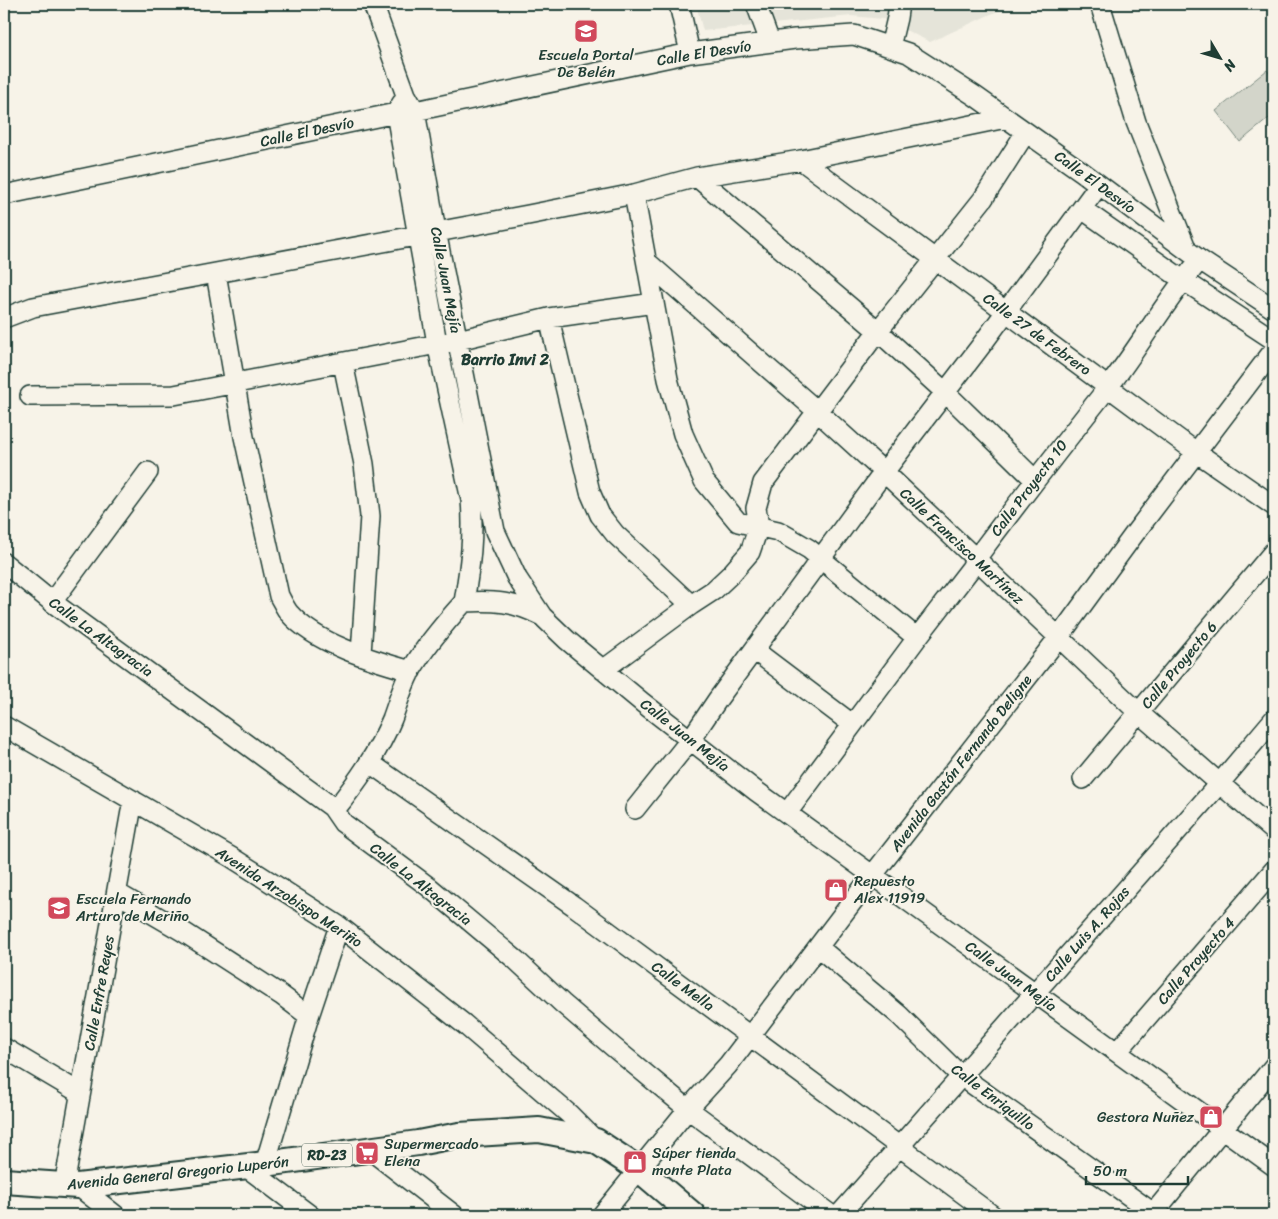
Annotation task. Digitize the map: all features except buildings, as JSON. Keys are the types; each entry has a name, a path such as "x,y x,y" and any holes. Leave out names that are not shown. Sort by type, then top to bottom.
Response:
{"main road":[{"name":"Avenida General Gregorio Luperón","path":"4,1181 71,1186 256,1166 418,1143 459,1135 540,1130 596,1141 640,1170"},
{"name":"RD-23","path":"640,1170 693,1215"}],"street":[{"name":"Calle Juan Mejía","path":"373,4 411,103 495,530 517,578 542,616 566,640 603,670 787,813 1274,1166"},
{"path":"680,4 690,53"},
{"path":"756,4 770,42"},
{"path":"890,47 897,18 898,4"},
{"path":"1100,4 1136,122 1193,254"},
{"name":"Calle El Desvío","path":"4,195 396,113 411,103 690,53 770,42 854,35 908,53 975,96 1193,254 1274,309"},
{"name":"Calle Juan Mejía","path":"396,113 437,344 471,500 474,527 464,602"},
{"path":"4,318 32,307 634,194 697,177 801,160 1006,118"},
{"path":"603,670 690,605 714,590 750,552 759,526 756,508 763,483 878,331 983,199 1026,132"},
{"name":"Calle 27 de Febrero","path":"801,160 1196,452 1274,506"},
{"path":"697,177 878,331 1035,480"},
{"path":"634,809 691,739 718,699 884,472 1099,185"},
{"path":"634,194 668,379 684,434 704,481 738,522 778,531 822,558 917,638"},
{"path":"1082,209 1183,280 1274,340"},
{"name":"Calle Proyecto 10","path":"787,813 1035,480 1152,328 1183,280 1193,254"},
{"name":"Calle Francisco Martínez","path":"647,262 817,411 1139,713 1274,831"},
{"path":"216,273 244,437 279,596 289,612 303,625 324,639 373,660 411,671"},
{"path":"30,396 174,395 458,340 549,318 654,303"},
{"path":"549,318 590,492 600,516 615,534 690,605"},
{"name":"Avenida Gastón Fernando Deligne","path":"602,1215 688,1109 728,1065 872,876 1059,637 1274,350"},
{"path":"343,363 364,464 370,516 361,654"},
{"path":"52,602 148,472"},
{"name":"Calle Proyecto 6","path":"1083,779 1274,551"},
{"name":"Calle La Altagracia","path":"4,563 52,602 335,810 343,823 436,893 516,960 612,1046 688,1109 831,1215"},
{"path":"335,810 370,763 392,719 411,671 428,644 464,602 486,601 507,603 522,606 542,616"},
{"path":"754,650 852,724"},
{"name":"Calle Luis A. Rojas","path":"839,1215 1219,784 1274,719"},
{"name":"Avenida Arzobispo Meriño","path":"4,726 231,857 339,926 464,1024 569,1114 596,1141"},
{"name":"Calle Mella","path":"370,763 574,906 992,1215"},
{"name":"Calle Enfre Reyes","path":"71,1186 80,1093 133,800"},
{"name":"Calle Proyecto 4","path":"1117,1052 1274,870"},
{"path":"116,894 182,931 281,995 309,1016"},
{"path":"310,1215 256,1166 339,926"},
{"name":"Calle Enriquillo","path":"818,947 899,1014 961,1076 1154,1215"},
{"path":"4,1048 80,1093"},
{"path":"1154,1215 1274,1066"},
{"path":"369,1149 454,1215"},
{"path":"71,1186 115,1215"}],"shaded area":[{"path":"696,4 1013,4 930,42 883,19 851,16 703,31"},
{"path":"1267,70 1274,80 1274,114 1240,142 1216,111"}],"place":[{"name":"Escuela Portal De Belén","path":"586,31"},
{"name":"Repuesto Alex 11919","path":"836,890"},
{"name":"Escuela Fernando Arturo de Meriño","path":"59,908"},
{"name":"Gestora Nuñez","path":"1211,1117"},
{"name":"Supermercado Elena","path":"367,1153"},
{"name":"Súper tienda monte Plata","path":"635,1162"}],"district":[{"name":"Barrio Invi 2","path":"505,359"}]}
